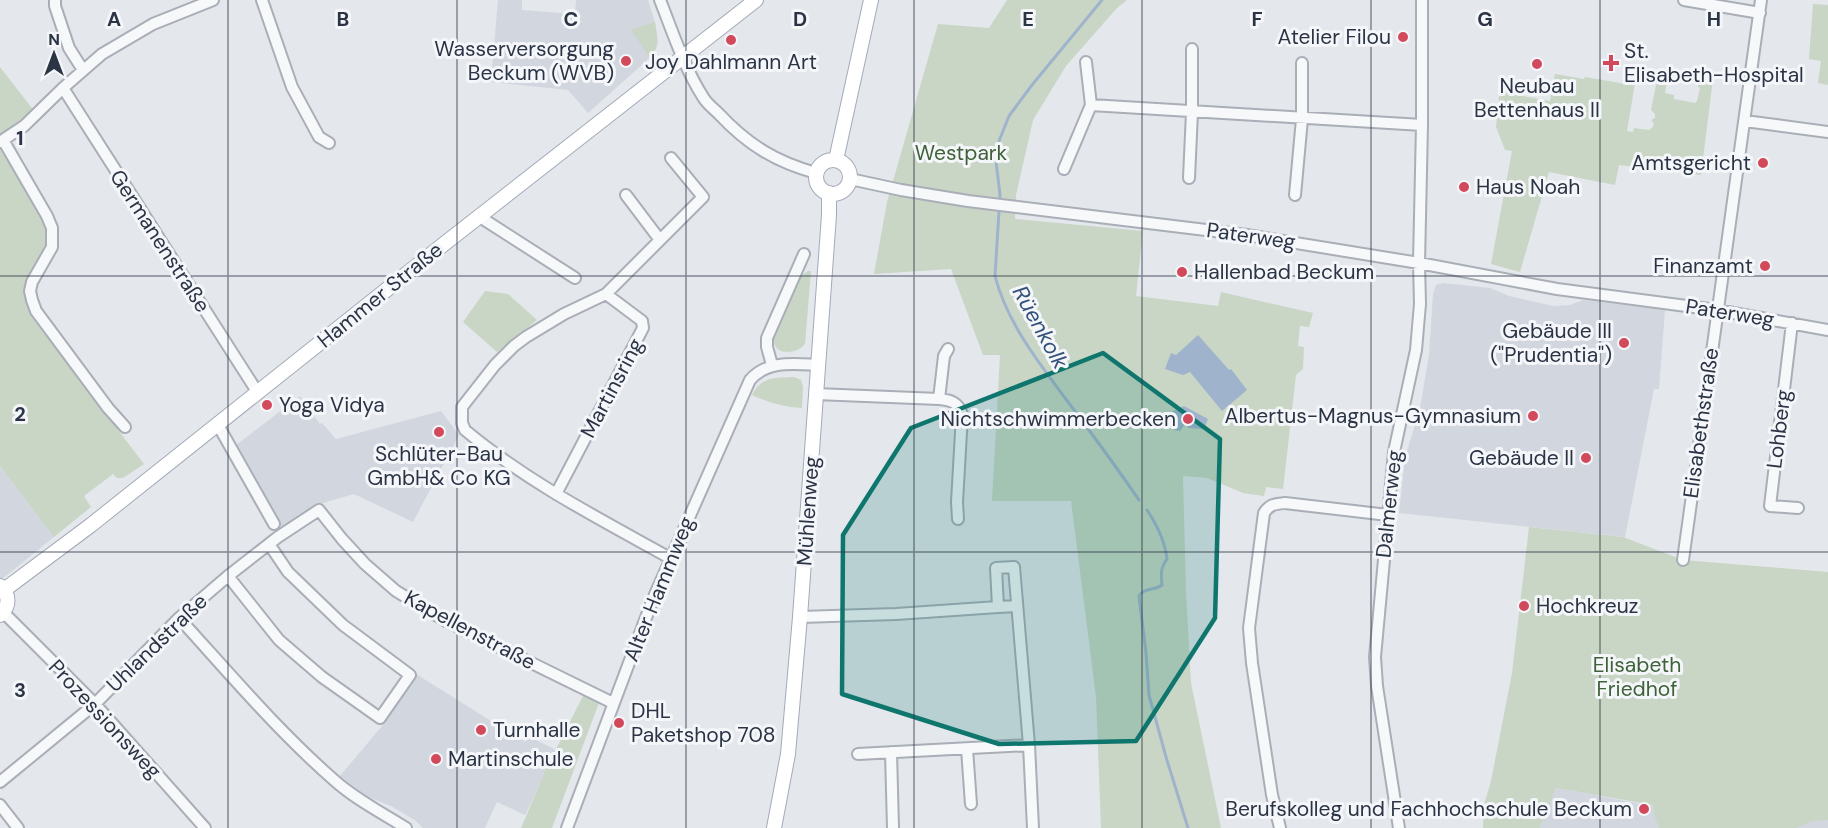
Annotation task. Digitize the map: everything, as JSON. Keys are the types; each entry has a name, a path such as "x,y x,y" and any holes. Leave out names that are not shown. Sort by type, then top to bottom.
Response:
{"main road":[{"name":"Hammer Straße","path":"2,588 91,525 756,0"},
{"path":"836,160 871,0"},
{"path":"836,160 847,168 850,179 845,189 829,193 820,188 816,173 825,162 836,160"},
{"name":"Mühlenweg","path":"774,828 788,754 800,617 829,193"},
{"path":"2,588 8,601 2,613"}],"street":[{"path":"55,0 69,48 84,70"},
{"path":"124,427 36,311 30,291 32,282 52,247 52,228 2,141 24,126 102,54 153,24 213,0"},
{"path":"262,0 292,87 319,137 329,143"},
{"path":"660,0 682,57 704,99 732,128 757,149 816,173"},
{"name":"Dalmerweg","path":"1398,828 1378,695 1375,657 1396,439 1418,338 1422,0"},
{"path":"1684,0 1760,14"},
{"name":"Elisabethstraße","path":"1683,560 1761,0"},
{"path":"1189,178 1192,49"},
{"path":"1064,169 1091,105 1086,62"},
{"path":"1295,195 1302,119 1302,63"},
{"name":"Germanenstraße","path":"63,88 258,393"},
{"path":"1091,105 1422,125"},
{"path":"1745,121 1828,132"},
{"path":"670,558 556,494 514,467 465,430 461,414 462,407 495,365 526,337 564,314 606,294 703,197 671,159"},
{"name":"Paterweg","path":"850,179 901,190 1014,207 1247,235 1419,263 1557,289 1717,310 1828,330"},
{"path":"626,195 660,240"},
{"path":"480,217 576,278"},
{"path":"804,254 767,338 767,347 772,365 818,365"},
{"name":"Martinsring","path":"556,494 643,327 642,321 606,294"},
{"name":"Lohberg","path":"1792,323 1770,506 1798,508"},
{"path":"939,399 944,356 948,349"},
{"name":"Alter Hammweg","path":"567,828 670,558 750,380 762,369 772,365"},
{"path":"816,394 939,399 956,403 962,414 958,519"},
{"path":"218,425 274,524"},
{"path":"1280,828 1272,795 1252,663 1250,628 1264,513 1274,504 1285,503 1388,515"},
{"name":"Uhlandstraße","path":"0,782 95,704 179,618 228,576 269,543 319,510"},
{"name":"Kapellenstraße","path":"319,510 365,564 396,591 444,620 613,703"},
{"path":"228,576 279,639 322,676 380,718 410,675 343,625 288,572 269,543"},
{"path":"998,607 996,568 1014,567 1029,745 1033,828"},
{"path":"800,617 896,614 1017,606"},
{"name":"Prozessionsweg","path":"2,613 95,704 205,828"},
{"path":"179,618 276,724 335,782 406,828"},
{"path":"858,754 1029,745"},
{"path":"967,749 971,804"},
{"path":"891,752 893,828"},
{"path":"0,806 18,828"}],"highlighted area":[{"path":"1103,353 1220,439 1215,618 1136,741 999,744 842,694 843,535 911,428"}],"shaded area":[{"path":"498,0 522,0 522,10 575,14 576,0 648,0 658,42 654,54 588,113 568,90 491,82"},
{"name":"Albertus-Magnus-Gymnasium","path":"1443,283 1490,288 1509,296 1553,306 1570,305 1583,300 1665,310 1659,389 1654,389 1625,537 1399,513 1405,458 1420,408 1429,355 1433,294 1436,285"},
{"path":"300,396 320,424 322,423 336,439 441,411 459,435 413,522 354,494 313,506 282,527 235,446"},
{"path":"0,466 54,537 2,579 0,578"},
{"name":"Martinschule","path":"416,674 525,742 528,736 556,750 525,815 497,802 485,828 423,828 416,821 391,806 368,797 340,776 382,726"},
{"name":"Berufskolleg und Fachhochschule Beckum","path":"1556,788 1648,805 1828,813 1828,828 1540,828"}],"green space":[{"name":"Westpark","path":"1007,0 1127,0 1117,8 1066,66 1033,120 1016,195 1015,219 1143,231 1136,296 1218,306 1221,292 1313,313 1309,327 1300,326 1298,346 1304,347 1303,369 1296,375 1283,489 1266,487 1264,496 1243,493 1207,478 1183,476 1191,683 1221,828 1101,828 1096,697 1071,501 992,501 1000,355 983,355 951,269 874,274 887,202 938,24 989,28"},
{"path":"1813,4 1828,5 1828,85 1818,83 1821,61 1809,59"},
{"path":"655,22 657,46 650,58 631,30"},
{"path":"0,67 35,112 0,139"},
{"path":"1555,74 1626,84 1627,82 1635,83 1627,131 1633,132 1634,128 1649,130 1653,127 1651,120 1655,118 1655,114 1651,110 1657,80 1667,82 1665,93 1674,95 1674,99 1695,103 1700,88 1698,87 1699,77 1713,79 1701,175 1619,165 1615,185 1549,172 1520,272 1491,264 1512,151 1505,150 1496,127 1500,87 1512,94 1550,101"},
{"path":"0,147 49,229 45,245 29,281 28,298 31,316 144,464 123,478 117,478 113,474 84,496 91,507 54,537 0,466"},
{"path":"811,271 805,344 797,350 787,352 779,350 772,341 799,277"},
{"path":"485,291 508,294 537,320 497,352 463,322"},
{"path":"794,377 801,380 803,387 802,408 777,404 752,395 765,381"},
{"name":"Elisabeth Friedhof","path":"1529,527 1623,537 1683,560 1828,572 1828,820 1812,821 1796,828 1659,828 1653,805 1556,788 1540,828 1483,828 1484,805 1491,781 1512,673"},
{"path":"585,692 600,700 552,828 521,828 546,769"}],"water":[{"path":"1198,335 1229,370 1231,369 1247,390 1222,411 1190,372 1183,375 1165,369 1171,353 1176,355"},
{"name":"Nichtschwimmerbecken","path":"1184,406 1208,419 1204,429 1188,428 1188,420 1180,431 1174,430 1167,419 1169,418 1167,414"}],"waterway":[{"name":"Rüenkolk","path":"1102,0 1009,116 999,141 996,161 1000,195 995,276 1018,331 1139,500"},
{"name":"Rüenkolk","path":"1147,510 1160,533 1167,559 1163,566 1162,585 1144,591 1139,596 1149,695 1188,828"}],"place":[{"name":"Atelier Filou","path":"1403,37"},
{"name":"Joy Dahlmann Art","path":"731,40"},
{"name":"Wasserversorgung Beckum (WVB)","path":"626,61"},
{"name":"St. Elisabeth-Hospital","path":"1611,63"},
{"name":"Neubau Bettenhaus II","path":"1537,64"},
{"name":"Amtsgericht","path":"1763,163"},
{"name":"Haus Noah","path":"1464,187"},
{"name":"Finanzamt","path":"1765,266"},
{"name":"Hallenbad Beckum","path":"1182,272"},
{"name":"Gebäude III (\"Prudentia\")","path":"1624,343"},
{"name":"Yoga Vidya","path":"267,405"},
{"name":"Albertus-Magnus-Gymnasium","path":"1533,416"},
{"name":"Nichtschwimmerbecken","path":"1188,419"},
{"name":"Schlüter-Bau GmbH& Co KG","path":"439,432"},
{"name":"Gebäude II","path":"1586,458"},
{"name":"Hochkreuz","path":"1524,606"},
{"name":"DHL Paketshop 708","path":"619,723"},
{"name":"Turnhalle","path":"481,730"},
{"name":"Martinschule","path":"436,759"},
{"name":"Berufskolleg und Fachhochschule Beckum","path":"1644,809"}]}
